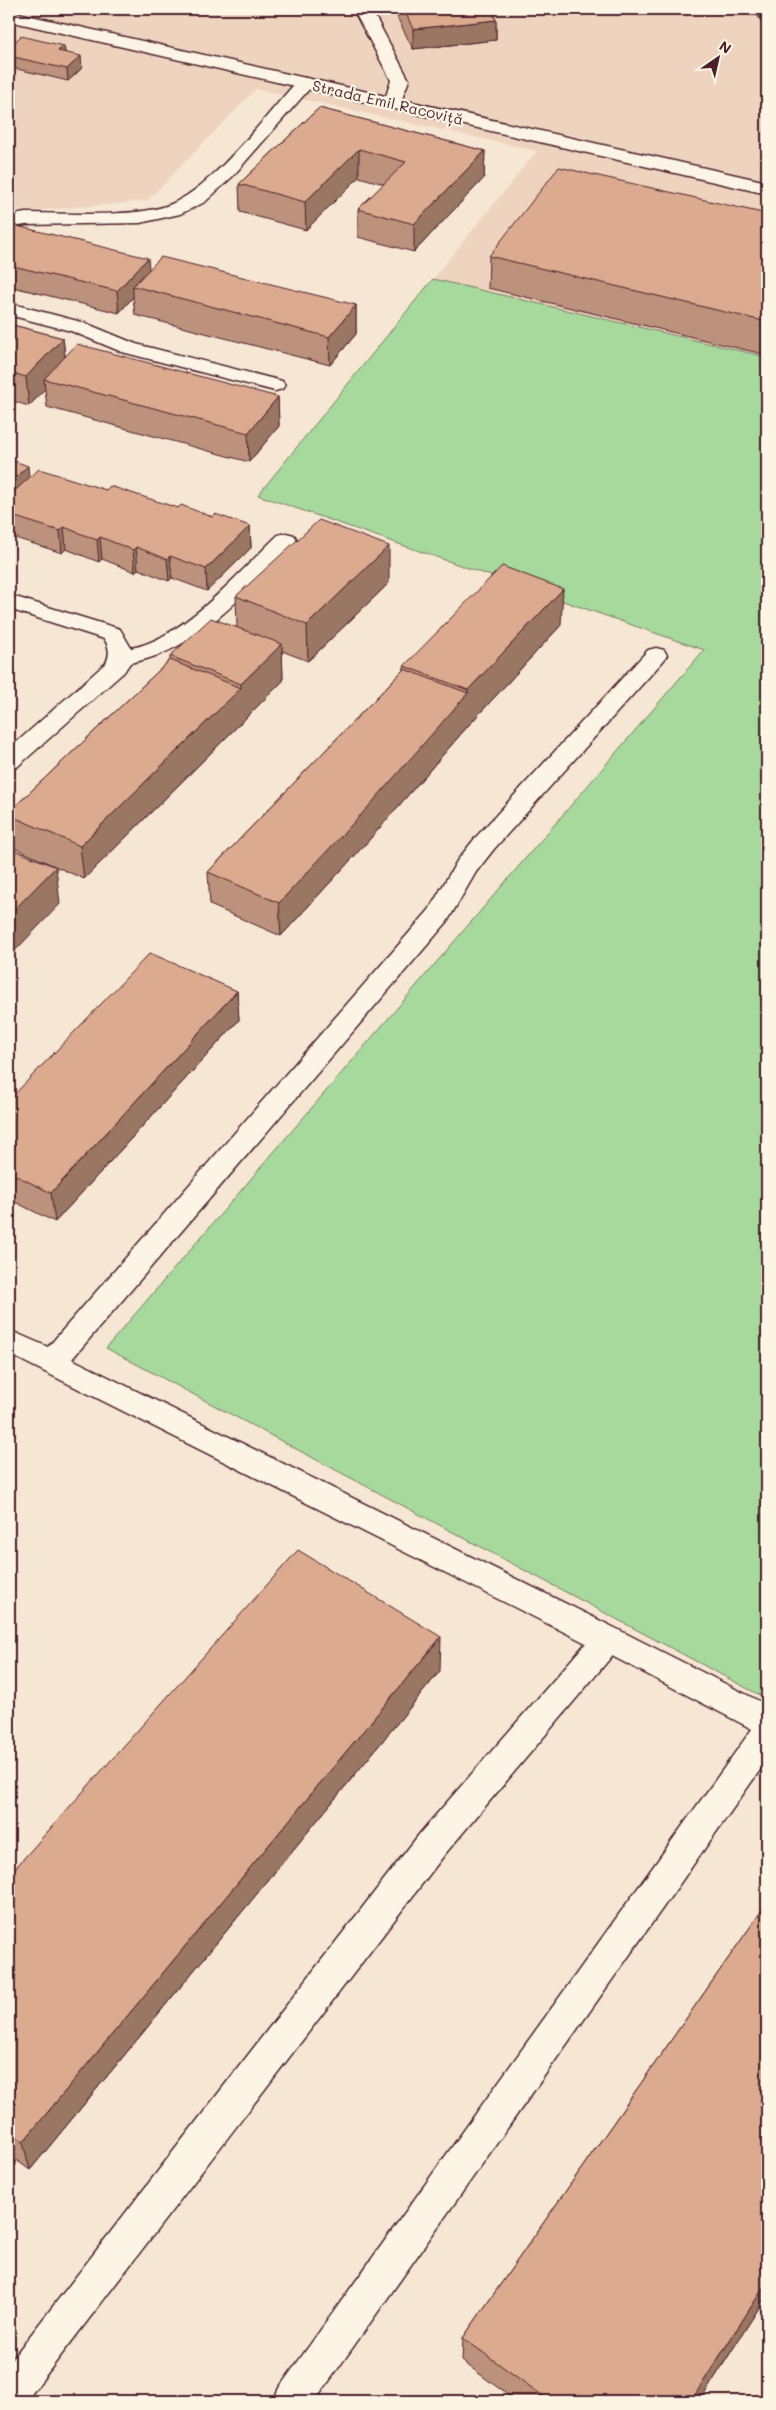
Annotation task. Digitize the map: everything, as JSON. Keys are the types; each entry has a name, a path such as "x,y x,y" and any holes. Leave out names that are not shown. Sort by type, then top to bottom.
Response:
{"street":[{"path":"362,9 400,80 393,103"},
{"name":"Strada Emil Racoviță","path":"9,16 767,188"},
{"path":"9,222 26,219 140,217 173,210 198,198 226,173 305,83"},
{"path":"9,309 78,328 129,348 275,385"},
{"path":"121,657 152,651 176,639 195,624 286,540"},
{"path":"9,602 112,634 119,641 121,657 116,667 9,762"},
{"path":"52,1362 438,916 466,867 485,843 656,655"},
{"path":"9,1341 767,1720"},
{"path":"9,2393 433,1843 608,1639"},
{"path":"292,2401 767,1734"}],"shaded area":[{"path":"9,9 767,9 767,357 433,279 537,151 256,89 147,201 9,213"}],"green space":[{"path":"433,279 767,357 767,1699 106,1348 704,650 258,495"}],"building":[{"path":"404,9 491,9 496,20 413,29"},
{"path":"21,36 64,46 58,51 81,56 67,69 9,56 9,48"},
{"path":"319,108 485,151 414,224 358,209 406,162 359,149 305,202 239,184"},
{"path":"559,167 767,214 767,322 489,256"},
{"path":"9,224 148,258 117,291 9,265"},
{"path":"161,257 356,305 329,337 133,286"},
{"path":"9,324 63,338 26,377 9,372"},
{"path":"77,344 278,397 248,433 44,379"},
{"path":"9,459 28,466 9,483"},
{"path":"39,469 106,490 110,486 178,508 181,505 212,517 215,514 250,526 206,569 170,556 167,559 136,547 133,550 100,537 97,540 64,527 60,531 9,515 9,496"},
{"path":"319,520 389,546 307,625 236,596"},
{"path":"502,566 563,589 468,690 404,666"},
{"path":"211,618 282,644 241,684 170,656"},
{"path":"170,660 241,688 80,846 9,815 9,812"},
{"path":"404,669 468,693 369,806 279,903 208,872"},
{"path":"9,848 56,867 9,915"},
{"path":"150,953 237,991 51,1193 9,1172 9,1100"},
{"path":"298,1550 441,1637 23,2142 9,2131 9,1875"},
{"path":"767,1903 767,2282 691,2401 550,2401 463,2338"}]}
